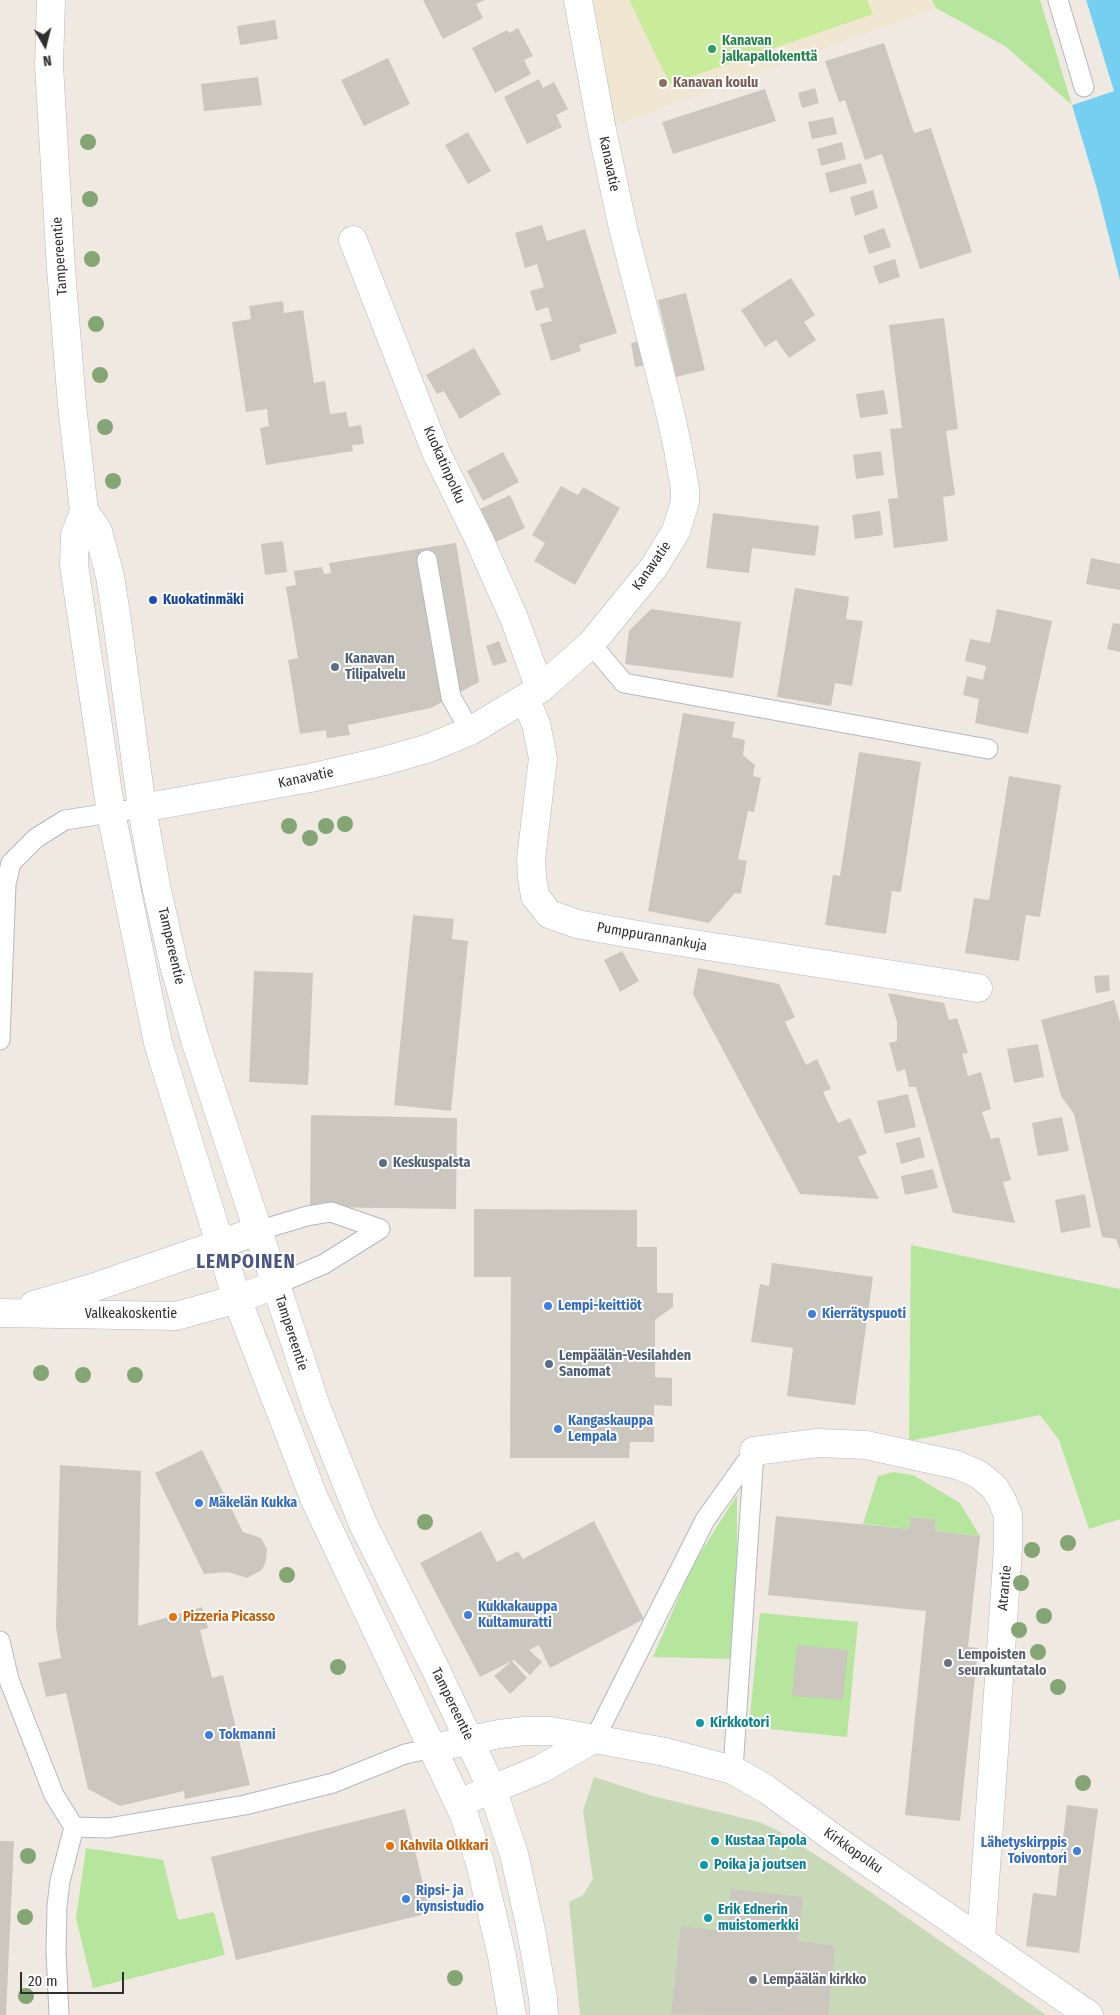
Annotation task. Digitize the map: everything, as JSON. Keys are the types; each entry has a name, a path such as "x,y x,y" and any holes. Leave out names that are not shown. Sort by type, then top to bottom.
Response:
{"street":[{"name":"Tampereentie","path":"51,0 49,65 61,268 72,405 84,511 75,535 74,564 111,813 158,1043 236,1299 314,1498 459,1804 480,1863 502,1956 512,2015"},
{"name":"Kanavatie","path":"142,808 310,778 384,762 428,748 470,731 533,694 591,644 654,568 676,531 685,502 685,489 670,408 623,228 602,130 578,0"},
{"name":"Kuokatinpolku","path":"353,240 436,452 514,618 533,694"},
{"name":"Tampereentie","path":"84,511 98,531 110,576 118,621 142,808 156,886 174,964 195,1040 317,1410 363,1524 470,1740 492,1791 514,1854 529,1920 543,1998 544,2015"},
{"name":"Pumppurannankuja","path":"533,694 536,724 543,758 531,859 532,877 534,896 549,914 577,924 649,937 978,988"},
{"name":"Valkeakoskentie","path":"6,1313 92,1288 257,1232"},
{"name":"Valkeakoskentie","path":"6,1313 176,1316 236,1299 275,1285"},
{"name":"Atrantie","path":"754,1451 818,1444 866,1445 957,1465 978,1474 994,1487 1002,1500 1008,1515 1008,1548 981,1940"},
{"name":"Kirkkopolku","path":"433,1748 499,1734 537,1730 551,1731 665,1752 733,1770 766,1789 846,1847 1089,2015"},
{"path":"459,1804 540,1769 594,1738"}],"lane":[{"path":"1058,0 1084,87"},
{"path":"427,560 451,698 470,731"},
{"path":"591,644 624,683 988,749"},
{"path":"0,1040 6,884 11,863 36,838 65,820 142,808"},
{"path":"257,1232 307,1216 331,1212 380,1229 324,1264 275,1285"},
{"path":"594,1738 705,1520 754,1451"},
{"path":"733,1770 754,1451"},
{"path":"0,1641 9,1680 54,1795 74,1827 60,1881 57,1906 56,1951 59,2015"},
{"path":"74,1827 108,1828 245,1805 333,1783 404,1754 433,1748"}],"shaded area":[{"name":"Kanavan koulu","path":"578,0 932,0 936,8 602,130"}],"green space":[{"name":"Kanavan jalkapallokenttä","path":"629,0 867,0 873,14 670,84"},
{"path":"932,0 1040,0 1072,105 1005,46 936,8"},
{"path":"911,1245 1120,1289 1120,1519 1089,1529 1059,1440 1040,1415 909,1441"},
{"path":"893,1472 913,1475 960,1503 980,1536 935,1531 936,1519 910,1517 909,1529 863,1524 878,1476"},
{"path":"737,1495 737,1607 732,1659 653,1657 692,1566"},
{"path":"760,1613 858,1622 847,1737 749,1727"},
{"path":"594,1777 653,1796 759,1822 775,1829 836,1868 1046,2015 580,2015 569,1902 583,1895 593,1879 583,1811"},
{"path":"86,1848 163,1860 178,1920 214,1912 225,1955 93,1988 76,1918"}],"water":[{"path":"1086,0 1120,0 1120,280 1097,189 1072,105 1113,91"}],"pier":[{"path":"1083,0 1086,0 1114,91 1072,105 1071,102 1110,90"}],"building":[{"path":"423,0 485,0 476,4 483,18 443,39"},
{"path":"275,20 278,39 240,45 237,26"},
{"path":"518,28 533,56 524,60 531,74 495,93 472,48 507,30 509,33"},
{"path":"884,43 914,133 931,128 972,252 920,269 882,154 865,160 845,100 839,102 825,61"},
{"path":"388,58 410,104 364,126 341,80"},
{"path":"258,77 262,105 204,111 201,84"},
{"path":"539,79 543,88 554,82 568,109 556,115 562,127 527,144 504,97"},
{"path":"815,88 819,103 802,108 798,93"},
{"path":"765,89 776,121 673,154 662,122"},
{"path":"833,117 837,134 812,139 808,122"},
{"path":"468,132 491,171 468,184 445,145"},
{"path":"842,142 846,159 821,166 817,149"},
{"path":"861,163 867,183 830,193 825,173"},
{"path":"873,190 878,208 855,216 850,197"},
{"path":"542,225 547,241 585,229 617,333 579,345 581,351 551,361 540,324 552,321 548,307 536,311 530,291 544,287 537,264 525,268 515,233"},
{"path":"884,228 891,247 869,254 863,236"},
{"path":"895,259 900,277 879,284 873,266"},
{"path":"791,278 815,315 804,322 816,340 789,358 776,340 765,347 741,310"},
{"path":"686,293 705,370 676,377 658,300"},
{"path":"283,301 284,313 303,310 314,383 325,381 330,414 346,412 349,427 361,425 364,444 352,445 353,451 266,465 260,428 269,426 267,409 246,412 232,322 251,319 249,306"},
{"path":"944,318 958,429 946,431 955,495 943,497 948,541 894,548 888,499 898,498 890,429 902,428 889,325"},
{"path":"641,341 646,365 635,367 631,343"},
{"path":"474,348 501,394 460,419 444,391 437,394 426,375"},
{"path":"884,390 888,414 860,418 856,394"},
{"path":"881,451 884,475 856,479 853,455"},
{"path":"503,452 519,482 483,501 467,471"},
{"path":"561,486 578,495 583,487 620,508 575,585 534,561 545,543 532,535"},
{"path":"510,495 525,528 496,542 480,509"},
{"path":"880,511 883,535 855,539 852,515"},
{"path":"713,513 819,526 815,556 752,548 749,573 706,568"},
{"path":"283,541 287,572 265,575 261,544"},
{"path":"456,543 479,682 431,708 348,725 350,735 327,738 326,730 300,734 288,660 298,658 286,587 296,585 294,571 322,567 324,574 331,573 329,563"},
{"path":"1091,558 1120,564 1120,590 1086,584"},
{"path":"795,588 849,597 846,619 863,621 852,686 835,683 831,706 777,697"},
{"path":"651,609 741,622 733,678 625,664 629,631"},
{"path":"997,609 1052,621 1028,734 975,723 979,699 963,695 967,676 983,680 986,666 965,661 970,639 990,643"},
{"path":"1113,623 1120,624 1120,652 1107,649"},
{"path":"499,641 507,662 493,666 486,646"},
{"path":"683,713 735,722 732,737 745,740 743,755 755,765 753,776 761,778 754,812 748,811 738,859 747,861 741,894 735,893 709,923 648,911"},
{"path":"859,752 921,762 901,892 892,891 886,934 825,925 833,875 840,876"},
{"path":"1009,776 1061,785 1040,917 1026,915 1019,961 965,953 974,898 989,900"},
{"path":"413,915 454,919 452,939 468,941 451,1111 394,1105"},
{"path":"622,951 639,981 620,992 604,960"},
{"path":"698,968 779,984 795,1017 785,1022 806,1065 817,1059 831,1089 823,1092 838,1123 850,1118 867,1153 858,1157 879,1199 800,1194 693,994"},
{"path":"254,971 313,973 308,1085 249,1082"},
{"path":"1109,975 1110,991 1096,993 1094,976"},
{"path":"888,993 944,1003 949,1020 957,1018 968,1053 962,1054 968,1076 981,1072 991,1109 982,1112 991,1139 999,1137 1011,1180 1003,1182 1015,1223 953,1213 916,1087 909,1087 905,1069 897,1072 889,1043 897,1041 897,1022"},
{"path":"1114,1000 1120,1022 1120,1250 1116,1239 1102,1237 1074,1114 1061,1096 1041,1020"},
{"path":"1038,1044 1044,1077 1014,1083 1007,1049"},
{"path":"908,1094 916,1127 885,1134 877,1101"},
{"name":"Keskuspalsta","path":"311,1115 457,1118 456,1209 310,1207"},
{"path":"1062,1117 1069,1151 1038,1156 1032,1123"},
{"path":"920,1137 925,1157 901,1164 896,1143"},
{"path":"933,1169 938,1188 905,1195 901,1176"},
{"path":"1085,1194 1091,1227 1061,1233 1055,1200"},
{"path":"474,1209 637,1210 637,1247 657,1247 657,1293 673,1293 673,1307 655,1320 655,1377 672,1378 672,1406 654,1405 654,1442 630,1442 629,1458 510,1458 511,1277 474,1277"},
{"name":"Kierrätyspuoti","path":"772,1263 873,1277 855,1405 787,1396 793,1348 751,1342 760,1284 769,1286"},
{"name":"Mäkelän Kukka","path":"202,1450 243,1532 261,1538 267,1549 266,1561 262,1570 247,1578 228,1572 204,1574 155,1473"},
{"path":"60,1465 141,1471 138,1626 202,1607 208,1628 200,1630 212,1678 223,1675 250,1785 185,1799 184,1791 120,1806 88,1789 66,1693 46,1697 38,1663 61,1658 56,1627"},
{"name":"Lempoisten seurakuntatalo","path":"776,1516 909,1529 910,1517 936,1519 935,1531 980,1536 968,1647 978,1648 960,1821 905,1815 926,1611 768,1595"},
{"path":"594,1521 644,1619 550,1668 539,1645 529,1650 542,1662 530,1675 514,1660 480,1677 420,1563 481,1531 497,1562 518,1551 523,1559"},
{"path":"797,1645 848,1650 843,1700 792,1696"},
{"path":"512,1661 527,1678 510,1694 494,1676"},
{"name":"Lähetyskirppis Toivontori","path":"1067,1805 1098,1809 1079,1953 1026,1946 1033,1893 1056,1896"},
{"path":"405,1809 430,1913 236,1960 211,1857"},
{"path":"0,1841 14,1841 6,2015 0,2015"},
{"name":"Lempäälän kirkko","path":"731,1889 803,1897 798,1941 835,1946 828,2015 671,2014 681,1926 726,1931"}],"place":[{"name":"Kanavan jalkapallokenttä","path":"712,49"},
{"name":"Kanavan koulu","path":"663,83"},
{"name":"Kuokatinmäki","path":"153,600"},
{"name":"Kanavan Tilipalvelu","path":"335,667"},
{"name":"Keskuspalsta","path":"383,1163"},
{"name":"Lempi-keittiöt","path":"548,1306"},
{"name":"Kierrätyspuoti","path":"812,1314"},
{"name":"Lempäälän-Vesilahden Sanomat","path":"549,1364"},
{"name":"Kangaskauppa Lempala","path":"558,1429"},
{"name":"Mäkelän Kukka","path":"199,1503"},
{"name":"Kukkakauppa Kultamuratti","path":"468,1615"},
{"name":"Pizzeria Picasso","path":"173,1617"},
{"name":"Lempoisten seurakuntatalo","path":"948,1663"},
{"name":"Kirkkotori","path":"700,1723"},
{"name":"Tokmanni","path":"209,1735"},
{"name":"Kustaa Tapola","path":"715,1841"},
{"name":"Kahvila Olkkari","path":"390,1846"},
{"name":"Lähetyskirppis Toivontori","path":"1077,1851"},
{"name":"Poika ja joutsen","path":"704,1865"},
{"name":"Ripsi- ja kynsistudio","path":"406,1899"},
{"name":"Erik Ednerin muistomerkki","path":"708,1918"},
{"name":"Lempäälän kirkko","path":"753,1980"}],"district":[{"name":"LEMPOINEN","path":"246,1263"}]}
